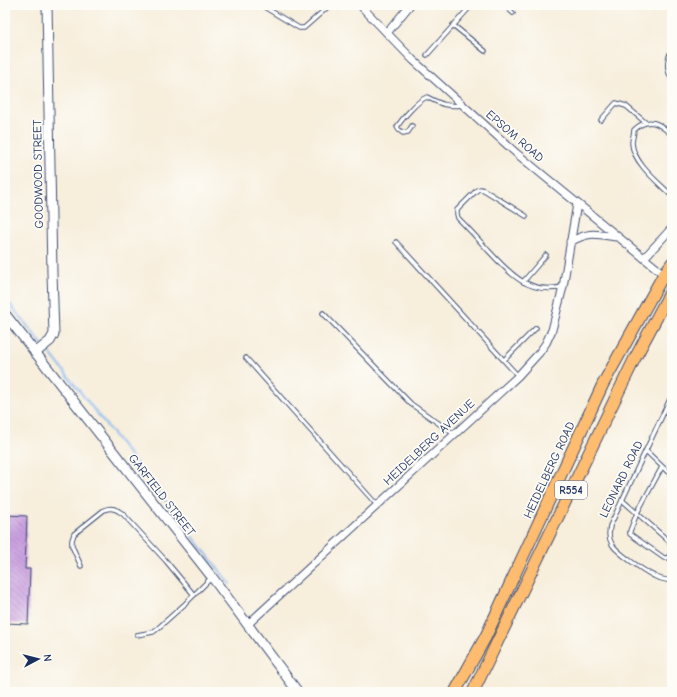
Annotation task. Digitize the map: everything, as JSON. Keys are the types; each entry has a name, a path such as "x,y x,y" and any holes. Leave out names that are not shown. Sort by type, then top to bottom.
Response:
{"main road":[{"name":"HEIDELBERG ROAD","path":"455,692 486,636 603,384 668,277 672,263"},
{"name":"R554","path":"473,692 634,360 672,289"},
{"path":"447,692 486,636"}],"street":[{"name":"GOODWOOD STREET","path":"35,353 50,341 54,334 55,324 52,273 47,5"},
{"name":"EPSOM ROAD","path":"360,5 413,60 516,153 617,237 668,277"},
{"path":"387,33 410,5"},
{"name":"HEIDELBERG AVENUE","path":"247,625 528,366 546,343 552,330 563,287 577,204"},
{"path":"644,258 672,228"},
{"path":"570,242 590,233 617,237"},
{"name":"GARFIELD STREET","path":"5,314 212,577 298,692"}],"lane":[{"path":"260,5 299,28 304,28 330,5"},
{"path":"427,55 467,6 476,5"},
{"path":"504,5 513,13"},
{"path":"453,25 485,51"},
{"path":"672,50 667,61 668,73 672,80"},
{"path":"412,126 408,132 403,133 397,127 422,99 427,97 444,105 450,106 463,104"},
{"path":"601,120 616,103 626,106 645,122"},
{"path":"672,135 652,122 645,122 634,130 632,143 635,154 648,172 672,196"},
{"path":"526,216 480,189 476,190 457,210 456,214 458,218 509,272 524,282 540,288 554,289 563,287"},
{"path":"396,242 518,376"},
{"path":"524,282 546,254"},
{"path":"322,313 411,404 454,434"},
{"path":"504,360 536,328"},
{"path":"246,358 377,505"},
{"name":"LEONARD ROAD","path":"672,395 610,526 608,534 612,546 619,552 654,576 672,581"},
{"path":"646,451 672,476"},
{"path":"662,467 637,513 630,534 664,558 667,558 672,554"},
{"path":"622,500 672,544"},
{"path":"81,566 72,546 74,534 104,510 110,508 115,509 123,514 166,561 194,595"},
{"path":"137,635 153,632 186,603 212,577"}],"building":[{"path":"5,515 27,516 25,569 30,569 28,624 5,623"}],"waterway":[{"path":"5,298 42,344"},
{"path":"46,348 230,584"}]}
